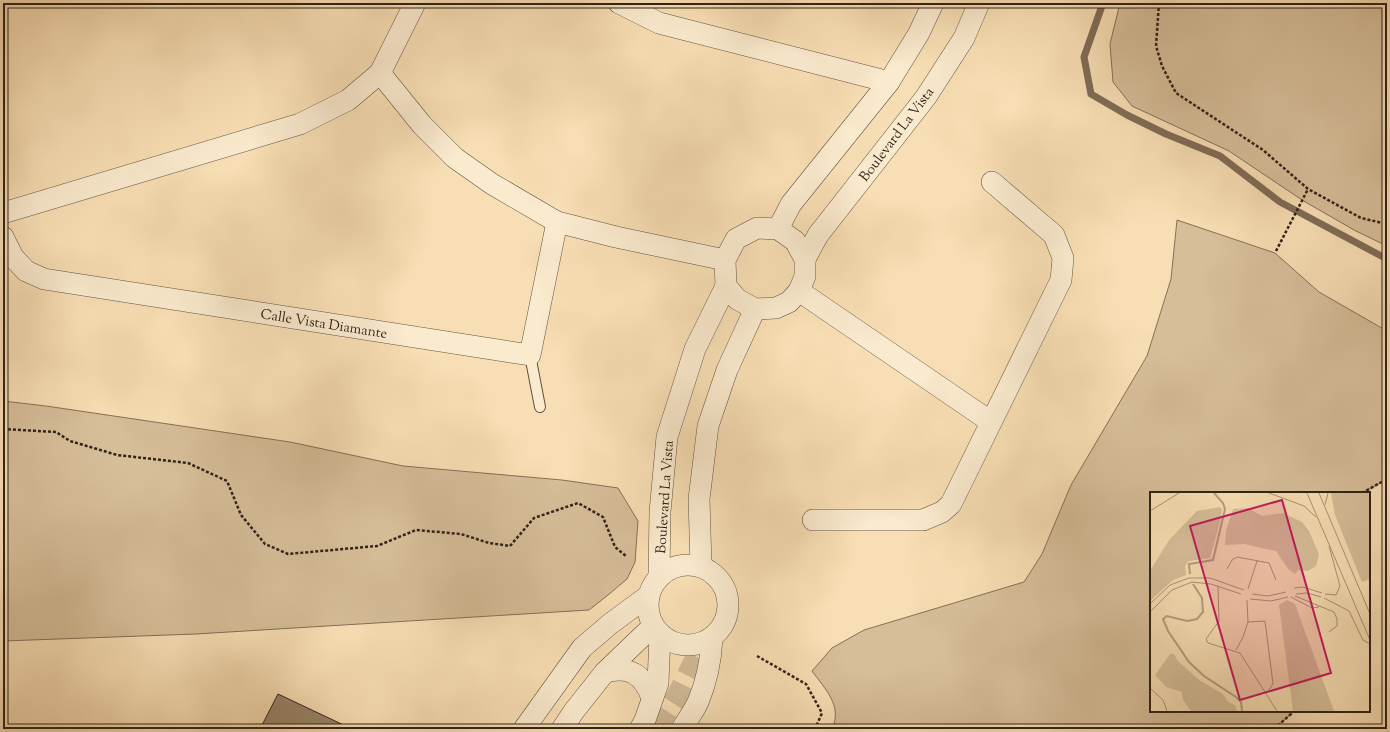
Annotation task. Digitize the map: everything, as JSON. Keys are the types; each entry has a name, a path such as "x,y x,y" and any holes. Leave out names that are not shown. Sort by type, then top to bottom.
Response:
{"street":[{"path":"3,213 300,124 348,100 380,73 415,3"},
{"path":"619,3 659,23 889,82"},
{"path":"778,229 791,204 889,82 919,33 933,3"},
{"name":"Boulevard La Vista","path":"805,259 818,235 926,97 964,38 979,3"},
{"path":"380,73 422,125 455,158 492,184 557,222 616,237 725,260"},
{"path":"813,520 923,520 942,512 951,504 1061,280 1063,258 1054,235 992,182"},
{"path":"530,355 557,222"},
{"path":"757,228 778,229 795,241 805,259 805,276 799,291 789,302 776,308 755,309 737,299 726,286 725,260 736,239 757,228"},
{"name":"Calle Vista Diamante","path":"3,237 17,262 26,271 44,279 530,355"},
{"name":"Boulevard La Vista","path":"659,575 660,512 667,437 695,349 726,286"},
{"path":"799,291 991,422"},
{"path":"701,565 699,499 708,426 727,370 755,309"},
{"path":"524,729 582,648 610,624 648,596 659,575 679,564 701,565 716,575 726,589 729,607 724,624 712,638 695,645 677,644 656,631"},
{"path":"640,729 645,720 658,683 656,631 648,611 648,596"},
{"path":"562,729 574,711 605,672 656,631"},
{"path":"682,729 698,703 707,676 711,658 712,638"},
{"path":"605,672 616,670 629,671 639,677 648,686 652,698"}],"lane":[{"path":"530,355 540,408"}],"path":[{"path":"1159,3 1156,46 1162,66 1176,93 1263,150 1308,188 1362,218 1387,224"},
{"path":"1276,251 1308,188"},
{"path":"3,429 56,432 70,441 117,455 188,463 227,481 241,515 265,544 288,554 377,546 416,530 460,534 489,543 510,546 534,518 578,503 603,517 615,547 626,556"},
{"path":"1364,492 1387,479"},
{"path":"757,656 806,684 822,713 815,729"},
{"path":"1274,729 1292,712"}],"shaded area":[{"path":"1120,3 1387,3 1387,246 1354,230 1302,200 1229,151 1132,106 1113,82 1110,44"},
{"path":"1177,220 1275,253 1319,292 1387,331 1386,480 1364,492 1150,492 1150,712 1292,712 1291,714 1274,729 832,729 835,721 834,705 827,691 812,671 832,648 864,630 1024,582 1042,554 1071,485 1147,356 1171,279"},
{"path":"3,401 290,442 403,466 562,480 618,488 638,521 635,562 627,579 589,610 196,634 3,641"}],"building":[{"path":"278,694 352,729 260,729"}],"waterway":[{"path":"1103,3 1084,57 1091,94 1127,115 1166,134 1220,156 1280,202 1387,259"}],"tunnel":[{"path":"656,729 676,698 704,641"}]}
